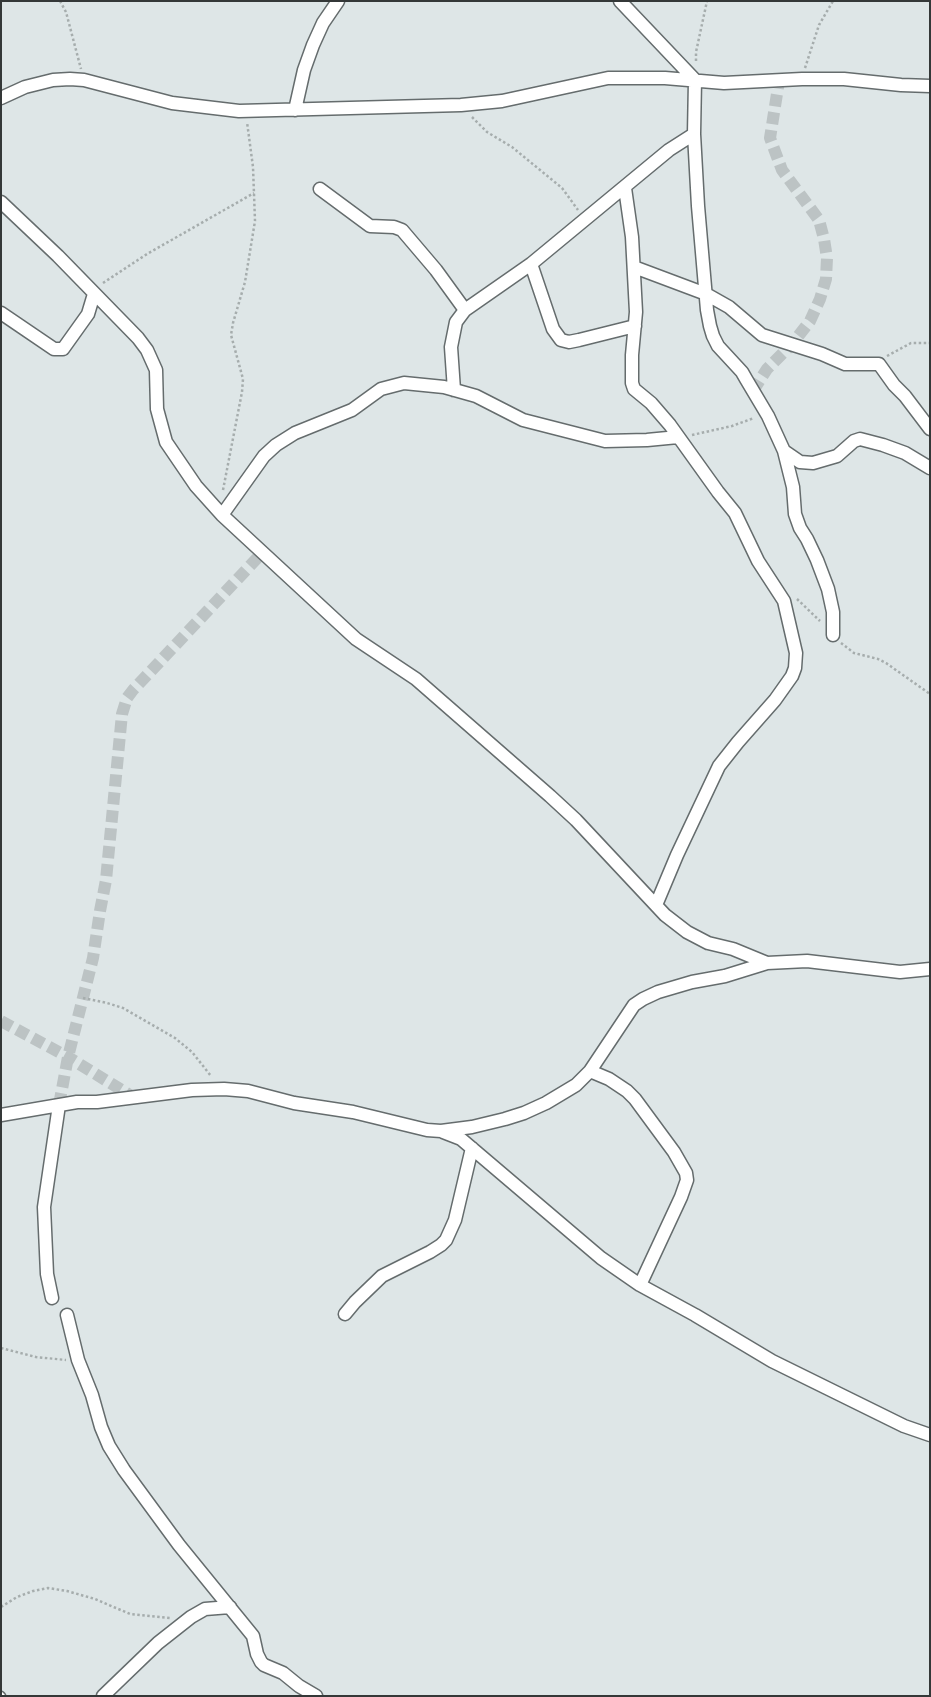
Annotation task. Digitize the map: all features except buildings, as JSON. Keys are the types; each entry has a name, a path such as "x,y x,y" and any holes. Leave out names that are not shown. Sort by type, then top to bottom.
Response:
{"street":[{"path":"295,110 304,70 313,45 323,23 338,1"},
{"path":"620,1 695,80 694,134 698,206 706,294 713,336 718,346 742,372 784,451 793,487 795,514 800,528 817,560 828,589 833,612 832,635"},
{"path":"1,98 25,87 62,79 84,80 172,103 246,111 461,106 522,97 608,78 695,80 724,83 844,79 930,86"},
{"path":"454,390 451,347 456,322 465,310 530,264 669,150 694,134"},
{"path":"625,188 634,267 636,312 632,364 632,383 634,389 651,403 735,513 758,561 779,592 786,609 796,653 795,668 781,692 719,766 677,855 656,905"},
{"path":"320,189 370,226 394,226 402,230 436,270 465,310"},
{"path":"1,202 58,256 138,338 156,370 157,409 166,442 196,486 356,639 416,679 550,796 576,820 677,925 708,943 733,949 767,963"},
{"path":"530,264 553,329 560,340 568,342 580,340 635,326"},
{"path":"634,267 706,294 729,307 762,335 822,354 845,364 879,364 930,428"},
{"path":"1,313 54,349 63,349 88,314 93,293"},
{"path":"224,512 264,456 276,445 295,433 352,410 381,389 404,383 444,387 476,396 523,420 575,434 613,441 678,437"},
{"path":"784,451 800,462 813,463 837,456 854,441 860,440 883,445 905,453 930,468"},
{"path":"1,1115 59,1105 167,1092 224,1089 248,1091 294,1103 353,1112 415,1128 441,1131 472,1127 524,1113 576,1084 590,1071 638,1002 669,988 725,976 767,963 807,961 900,972 930,969"},
{"path":"590,1071 609,1079 635,1098 674,1152 686,1173 687,1180 681,1197 640,1285"},
{"path":"52,1298 47,1274 44,1207 59,1105"},
{"path":"441,1131 461,1139 587,1246 640,1285 772,1361 895,1422 930,1435"},
{"path":"345,1314 382,1276 430,1252 446,1240 455,1220 472,1148"},
{"path":"66,1315 78,1360 90,1389 101,1427 109,1446 124,1470 160,1520 253,1636 256,1654 261,1662 283,1673 298,1686 316,1696"},
{"path":"103,1696 158,1643 191,1617 204,1608 230,1607"}],"path":[{"path":"60,1 66,12 77,48 84,80"},
{"path":"695,80 696,52 707,1"},
{"path":"802,79 819,25 833,1"},
{"path":"461,106 487,132 512,147 562,188 584,219"},
{"path":"224,512 223,487 243,379 231,335 245,282 255,221 253,167 246,111"},
{"path":"93,293 147,254 254,193"},
{"path":"879,364 889,354 911,343 930,343"},
{"path":"678,437 706,433 766,414"},
{"path":"83,998 123,1008 175,1038 192,1052 205,1070 224,1089"},
{"path":"1,1348 36,1357 78,1360"},
{"path":"1,1607 17,1597 48,1588 67,1591 137,1615 166,1618 191,1617"}],"tunnel":[{"path":"753,391 767,369 792,344 810,321 820,299 826,279 827,258 819,220 782,170 770,138 779,81"},
{"path":"59,1105 68,1057 93,958 106,880 122,714 127,698 263,552"},
{"path":"1,1021 68,1057 133,1097"}]}
